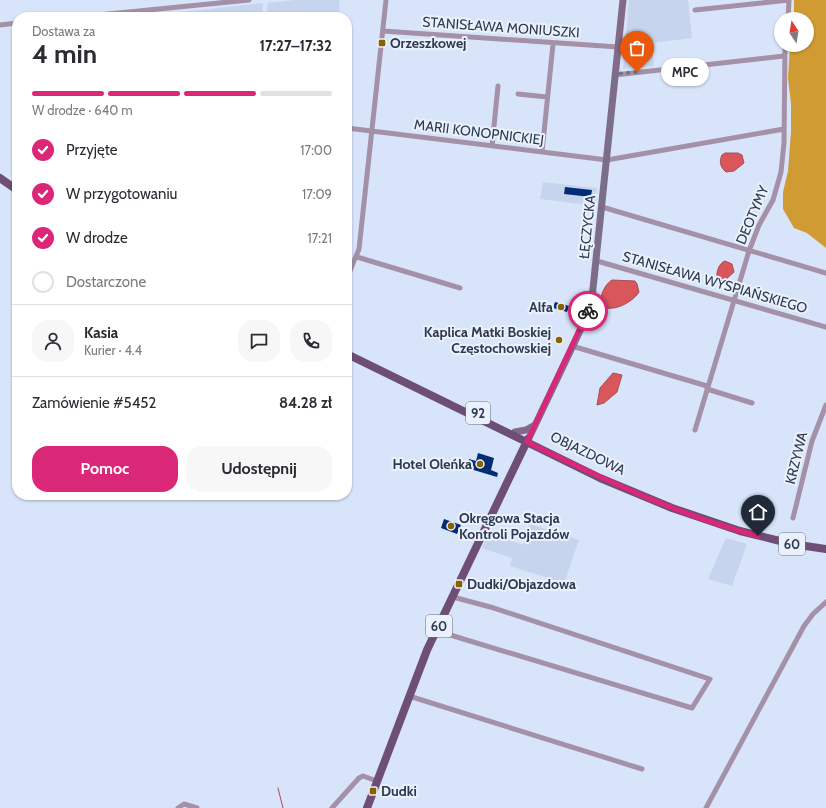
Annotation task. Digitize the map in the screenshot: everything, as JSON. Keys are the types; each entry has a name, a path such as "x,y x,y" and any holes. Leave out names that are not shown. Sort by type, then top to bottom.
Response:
{"main road":[{"path":"0,178 12,186"},
{"name":"OBJAZDOWA","path":"352,356 425,392 446,404 528,440 612,479 630,490 672,508 740,531 792,544 826,549"},
{"name":"OBJAZDOWA","path":"425,392 478,413 528,440"},
{"name":"60","path":"367,808 409,696 436,630 528,440"}],"street":[{"path":"129,12 250,0"},
{"path":"352,268 360,249 386,0"},
{"name":"ŁĘCZYCKA","path":"528,440 586,316 592,298 623,0"},
{"path":"695,10 789,0 788,12"},
{"path":"0,25 12,24"},
{"name":"STANISŁAWA MONIUSZKI","path":"383,31 553,44 618,47"},
{"path":"542,152 553,44"},
{"name":"DEOTYMY","path":"694,430 749,251 759,225 773,200 778,185 784,152 784,52"},
{"path":"615,74 784,56"},
{"path":"492,146 497,86"},
{"path":"518,94 547,97"},
{"name":"MARII KONOPNICKIEJ","path":"352,129 607,160 784,129"},
{"path":"602,207 826,273"},
{"path":"357,257 460,288"},
{"name":"STANISŁAWA WYSPIAŃSKIEGO","path":"597,261 826,327"},
{"path":"572,346 752,403"},
{"name":"KRZYWA","path":"793,518 812,441 826,405"},
{"path":"515,432 526,430 535,425"},
{"path":"436,630 692,708 710,679 502,610 453,596"},
{"path":"706,808 804,626 813,614 826,602"},
{"path":"409,696 642,769"},
{"path":"332,808 358,778 363,776 377,781"},
{"path":"178,808 184,804 197,808"}],"shaded area":[{"path":"295,0 339,0 340,11 267,12 268,3"},
{"path":"629,0 688,0 692,38 652,43 654,66 623,69"},
{"path":"794,0 826,0 826,248 807,233 794,228 783,209 783,192 788,171 791,132 791,104 788,78 790,52 814,52 814,12 794,12"},
{"path":"263,3 262,12 183,12"},
{"path":"725,153 738,153 742,155 744,163 734,171 726,172 722,168 720,162 722,155"},
{"path":"543,182 597,188 596,206 540,199"},
{"path":"725,261 732,264 734,272 724,281 720,281 717,278 718,271 721,264"},
{"path":"612,280 635,281 639,292 632,300 616,308 605,308 600,306 603,291"},
{"path":"613,373 622,375 617,392 604,403 597,405 600,388"},
{"path":"530,524 579,540 564,583 510,566 512,558 482,548 488,533 523,545"},
{"path":"726,538 747,544 732,586 708,579"}],"building":[{"path":"632,48 639,49 637,64 631,62"},
{"path":"565,187 592,190 591,197 564,194"},
{"name":"Alfa","path":"555,302 569,306 567,312 553,308"},
{"name":"Hotel Oleńka","path":"478,453 494,458 491,470 498,473 497,477 467,468 469,459 476,461"},
{"name":"Okręgowa Stacja Kontroli Pojazdów","path":"444,519 461,525 457,534 441,528"}],"waterway":[{"path":"278,788 283,808"}],"way so far":[{"path":"588,311 595,283 615,74 637,72"}],"place":[{"name":"Orzeszkowej","path":"382,43"},
{"name":"MPC","path":"637,72"},
{"name":"Alfa","path":"561,307"},
{"name":"Kaplica Matki Boskiej Częstochowskiej","path":"559,340"},
{"name":"Hotel Oleńka","path":"480,464"},
{"name":"Okręgowa Stacja Kontroli Pojazdów","path":"451,526"},
{"name":"Dudki/Objazdowa","path":"459,584"},
{"name":"Dudki","path":"373,791"}],"route":[{"path":"588,311 527,442 600,478 672,508 704,520 758,536"}]}
